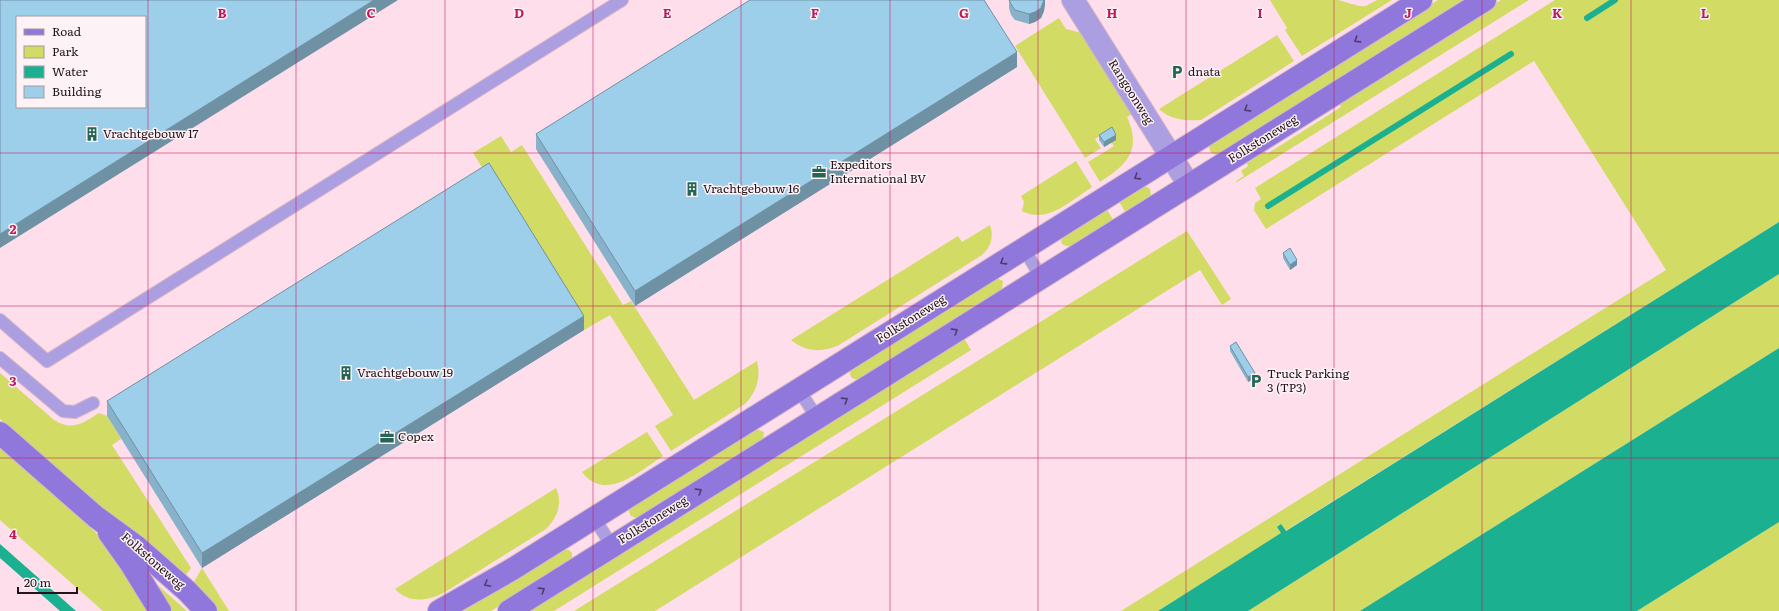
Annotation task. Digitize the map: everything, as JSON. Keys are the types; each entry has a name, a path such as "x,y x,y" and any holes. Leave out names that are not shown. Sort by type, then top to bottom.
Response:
{"street":[{"name":"Rangoonweg","path":"1073,0 1189,185"},
{"name":"Folkstoneweg","path":"439,611 512,570 1421,0"},
{"name":"Folkstoneweg","path":"509,611 1485,0"},
{"name":"Folkstoneweg","path":"0,433 96,517 137,547 187,591 206,611"},
{"name":"Folkstoneweg","path":"96,517 124,554 160,611"}],"lane":[{"path":"0,320 47,361 622,0"},
{"path":"1024,249 1041,277"},
{"path":"0,358 63,411 75,412 93,403"},
{"path":"799,390 817,418"},
{"name":"Folkstoneweg","path":"594,518 612,546"}],"green space":[{"path":"1270,0 1338,0 1359,6 1366,6 1377,0 1392,0 1302,56 1285,30 1287,28"},
{"path":"1438,0 1466,0 1218,155 1211,153 1209,147 1215,140"},
{"path":"1501,0 1529,0 1237,182 1236,181 1244,176 1241,171 1248,166 1247,163 1256,157 1255,155 1263,149 1267,154 1341,107 1338,102"},
{"path":"1555,0 1779,0 1779,222 1285,531 1281,525 1278,527 1282,533 1158,611 1121,611 1666,270 1534,61 1266,229 1254,210 1255,203 1261,199 1255,188"},
{"path":"1059,18 1066,29 1082,33 1132,114 1127,117 1133,139 1129,156 1118,169 1100,182 1088,162 1114,146 1103,134 1095,139 1101,148 1085,158 1015,46"},
{"path":"1277,35 1294,61 1201,120 1173,118 1163,113 1159,109"},
{"path":"501,136 511,152 522,145 623,305 631,301 694,400 757,361 757,384 745,404 671,451 655,426 673,415 610,315 584,330 473,153"},
{"path":"1076,161 1092,187 1068,204 1050,213 1041,215 1022,211 1024,202 1021,196"},
{"path":"1144,185 1150,189 1151,195 1148,199 1126,213 1118,200"},
{"path":"1106,208 1114,221 1072,247 1063,245 1061,242 1063,236"},
{"path":"990,225 992,234 991,242 988,249 982,255 839,345 833,348 814,350 802,347 791,340 958,236 962,242"},
{"path":"1187,231 1231,299 1222,305 1200,270 655,611 574,611"},
{"path":"1779,274 1779,348 1360,611 1248,611"},
{"path":"996,278 1003,281 1002,290 860,379 853,379 850,374 851,369"},
{"path":"963,337 971,350 554,611 526,611"},
{"path":"0,373 54,420 60,423 72,426 82,423 99,413 107,416 121,439 112,445 191,568 183,579 0,419"},
{"path":"756,429 764,432 763,439 637,518 631,516 629,512 630,507"},
{"path":"647,432 663,456 633,476 612,485 601,485 591,481 582,472"},
{"path":"0,447 84,521 112,549 153,611 103,611 0,520"},
{"path":"556,488 559,500 558,510 550,525 546,529 439,595 419,600 406,597 395,589"},
{"path":"1779,522 1779,611 1637,611"},
{"path":"564,549 569,550 572,553 572,560 491,611 463,611"},
{"path":"133,556 144,560 153,581 187,611 165,611"},
{"path":"202,568 229,611 216,611 191,587"}],"water":[{"path":"1779,222 1779,274 1248,611 1158,611 1281,533 1277,527 1281,524 1286,531"},
{"path":"1779,348 1779,522 1637,611 1360,611"},
{"path":"0,544 76,611 60,611 0,558"}],"building":[{"name":"Vrachtgebouw 17","path":"0,0 374,0 0,234"},
{"name":"Vrachtgebouw 16","path":"750,0 984,0 1017,52 635,291 536,134"},
{"path":"1009,0 1044,0 1041,8 1029,14 1015,10"},
{"path":"1112,127 1116,135 1104,142 1099,135"},
{"name":"Vrachtgebouw 19","path":"489,163 584,316 202,553 107,401"},
{"path":"1290,248 1297,260 1290,265 1283,253"},
{"path":"1236,342 1255,373 1248,377 1230,346"}],"waterway":[{"path":"1587,18 1615,0"},
{"path":"1268,206 1511,54"}],"place":[{"name":"dnata","path":"1177,72"},
{"name":"Vrachtgebouw 17","path":"92,134"},
{"name":"Expeditors International BV","path":"819,172"},
{"name":"Vrachtgebouw 16","path":"692,189"},
{"name":"Vrachtgebouw 19","path":"346,373"},
{"name":"Truck Parking 3 (TP3)","path":"1256,381"},
{"name":"Copex","path":"387,437"}]}
